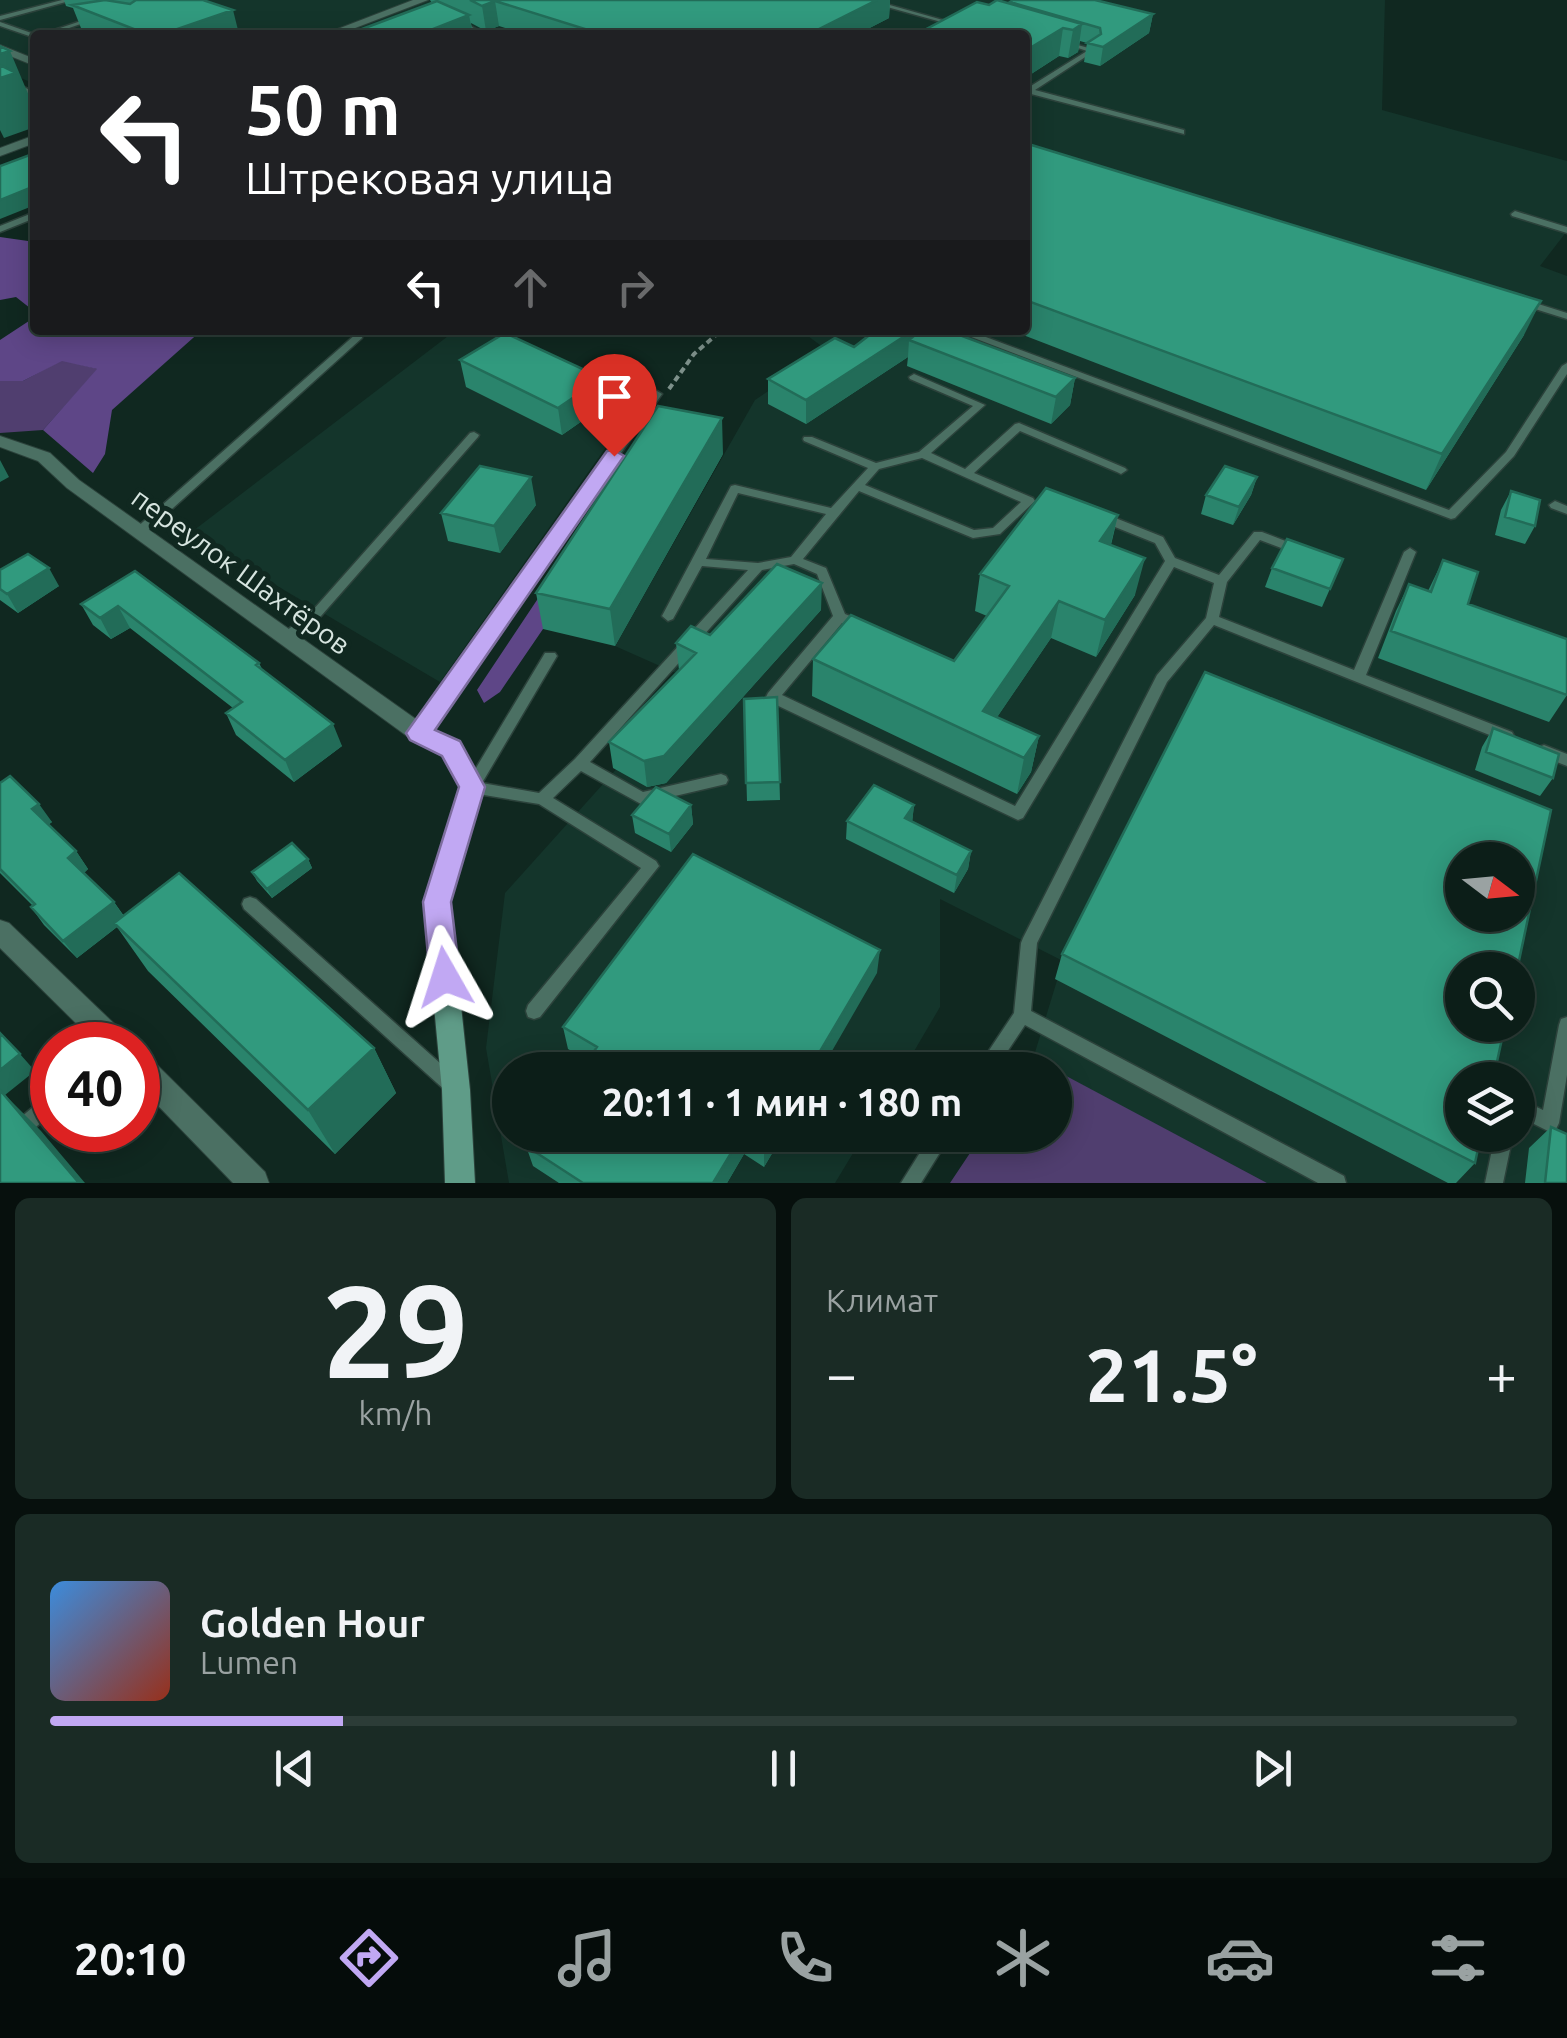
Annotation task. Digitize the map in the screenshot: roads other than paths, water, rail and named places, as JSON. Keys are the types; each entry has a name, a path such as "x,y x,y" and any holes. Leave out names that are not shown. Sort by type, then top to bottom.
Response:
{"street":[{"path":"341,30 406,6 422,5"},
{"path":"0,48 30,61"},
{"path":"3,148 30,140"},
{"name":"переулок Шахтёров","path":"0,441 44,457 73,484 286,638 419,733 451,748"},
{"path":"451,748 472,787 437,902 456,1090 460,1183"},
{"path":"0,930 94,1022"},
{"path":"160,1088 254,1183"}],"lane":[{"path":"0,21 70,0"},
{"path":"865,0 954,24"},
{"path":"56,30 103,18"},
{"path":"944,30 966,18"},
{"path":"450,19 473,30"},
{"path":"0,21 30,33"},
{"path":"1030,90 1093,50 1058,40"},
{"path":"0,79 30,93"},
{"path":"1030,93 1182,132"},
{"path":"1516,214 1567,230"},
{"path":"0,229 30,217"},
{"path":"1510,299 1567,316"},
{"path":"971,335 1451,515 1510,454 1567,366"},
{"path":"139,532 359,336"},
{"path":"795,560 875,466 922,454 980,404 914,377"},
{"path":"419,733 664,391"},
{"path":"966,474 1019,426 1122,470"},
{"path":"286,638 317,613 474,435"},
{"path":"808,439 875,466"},
{"path":"922,454 1028,501 1044,503"},
{"path":"857,486 973,534 996,531 1028,501"},
{"path":"668,616 736,489 834,512"},
{"path":"1091,513 1159,540 1171,562 1222,582"},
{"path":"998,1052 1022,1015 1029,943 1162,680 1212,619 1222,582 1258,535 1316,557"},
{"path":"1358,677 1410,552"},
{"path":"698,562 758,567 795,560 822,571 840,617 873,631"},
{"path":"840,617 773,696 1018,814 1171,562"},
{"path":"542,799 580,763 758,567"},
{"path":"1212,619 1515,740"},
{"path":"534,1011 650,866 542,799 472,787 550,656"},
{"path":"1532,746 1567,760"},
{"path":"580,763 641,798 720,780"},
{"path":"250,904 456,1090"},
{"path":"1022,1015 1337,1183"},
{"path":"1535,1115 1559,1127 1567,1025"},
{"path":"0,1146 30,1121"},
{"path":"910,1183 931,1152"},
{"path":"1494,1183 1500,1152"}]}
